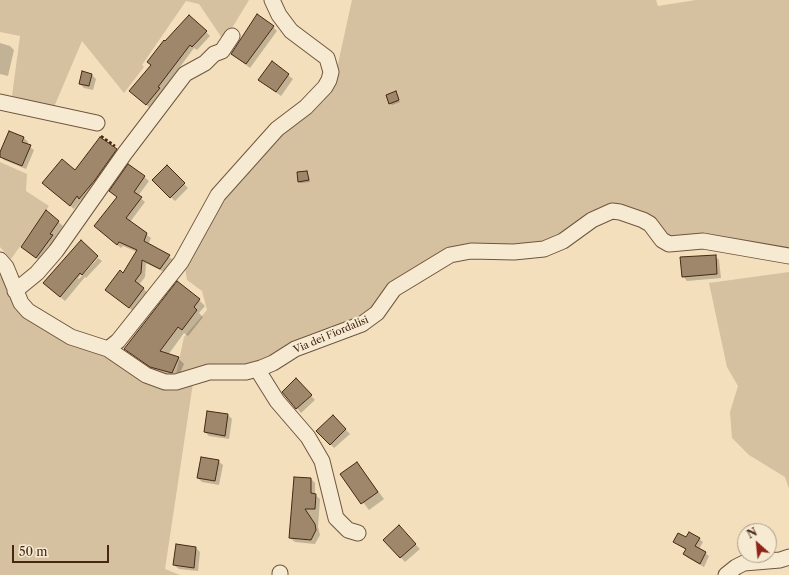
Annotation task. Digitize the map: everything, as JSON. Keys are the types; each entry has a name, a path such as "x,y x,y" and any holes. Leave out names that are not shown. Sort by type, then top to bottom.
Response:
{"street":[{"path":"108,349 118,341 181,262 218,195 277,129 306,107 325,87 329,80 331,72 327,58 291,31 279,15 272,0"},
{"path":"15,291 36,273 56,251 125,153 185,74 206,63 214,54 222,50 232,36"},
{"path":"0,102 97,123"},
{"name":"Via dei Fiordalisi","path":"0,260 8,271 21,303 28,311 71,337 108,349 146,375 165,382 176,382 209,372 246,372 257,369 273,363 295,349 362,324 377,313 394,289 450,255 471,251 514,252 544,249 563,241 592,220 612,212 620,212 643,220 650,224 662,240 669,244 703,241 789,256"},
{"path":"257,369 277,401 308,437 322,461 336,518 348,530 358,533"},
{"path":"726,575 744,563 780,560 789,557"}],"path":[{"path":"97,123 98,134 125,153"}],"shaded area":[{"path":"0,0 249,0 224,41 199,4 186,1 142,65 144,67 124,93 82,41 54,107 12,96 20,36 0,32"},
{"path":"352,0 656,0 658,6 696,0 789,0 789,251 671,238 609,206 591,212 549,243 470,247 373,311 272,358 254,364 175,379 184,337 207,310 202,291 187,280 185,267 222,195 334,82"},
{"path":"0,162 27,174 26,191 49,206 11,259 0,247"},
{"path":"789,272 789,489 785,477 749,455 732,438 730,412 738,386 727,367 709,283"},
{"path":"0,276 4,281 14,306 23,315 114,361 193,383 165,569 180,575 0,575"}],"building":[{"path":"257,14 274,26 246,64 231,54"},
{"path":"189,15 207,31 192,47 190,45 158,87 160,88 146,105 129,91 151,65 147,62 164,40 165,41"},
{"path":"272,61 289,74 276,92 258,80"},
{"path":"82,71 92,74 89,86 79,84"},
{"path":"396,91 399,100 389,104 386,95"},
{"path":"9,131 24,137 22,142 31,145 22,166 0,157 0,152"},
{"path":"100,137 117,149 95,180 79,199 77,196 70,206 42,183 62,159 75,170"},
{"path":"128,164 145,176 134,192 142,197 126,218 147,233 144,241 170,255 160,269 142,260 141,273 135,281 144,288 129,308 105,290 120,270 123,273 137,250 119,242 117,245 94,226 117,197 109,191"},
{"path":"167,165 185,183 170,198 152,180"},
{"path":"307,171 309,180 298,182 297,172"},
{"path":"46,210 59,221 50,234 53,235 36,258 21,247"},
{"path":"81,240 98,256 82,275 80,273 60,297 43,283"},
{"path":"716,255 717,274 682,277 680,257"},
{"path":"177,281 200,299 194,307 197,310 182,330 178,327 160,351 179,357 172,373 150,367 124,349"},
{"path":"296,378 312,395 296,409 282,392"},
{"path":"207,411 228,414 225,436 204,432"},
{"path":"333,415 346,429 330,445 316,431"},
{"path":"201,457 219,460 215,481 197,478"},
{"path":"357,462 378,492 361,504 340,474"},
{"path":"294,477 311,478 311,493 316,494 315,509 305,509 315,524 316,530 311,540 289,538"},
{"path":"399,525 416,544 400,558 383,540"},
{"path":"689,532 700,538 695,546 706,552 700,564 683,554 686,549 673,542 678,533 686,537"},
{"path":"176,544 196,547 194,568 173,565"}]}
